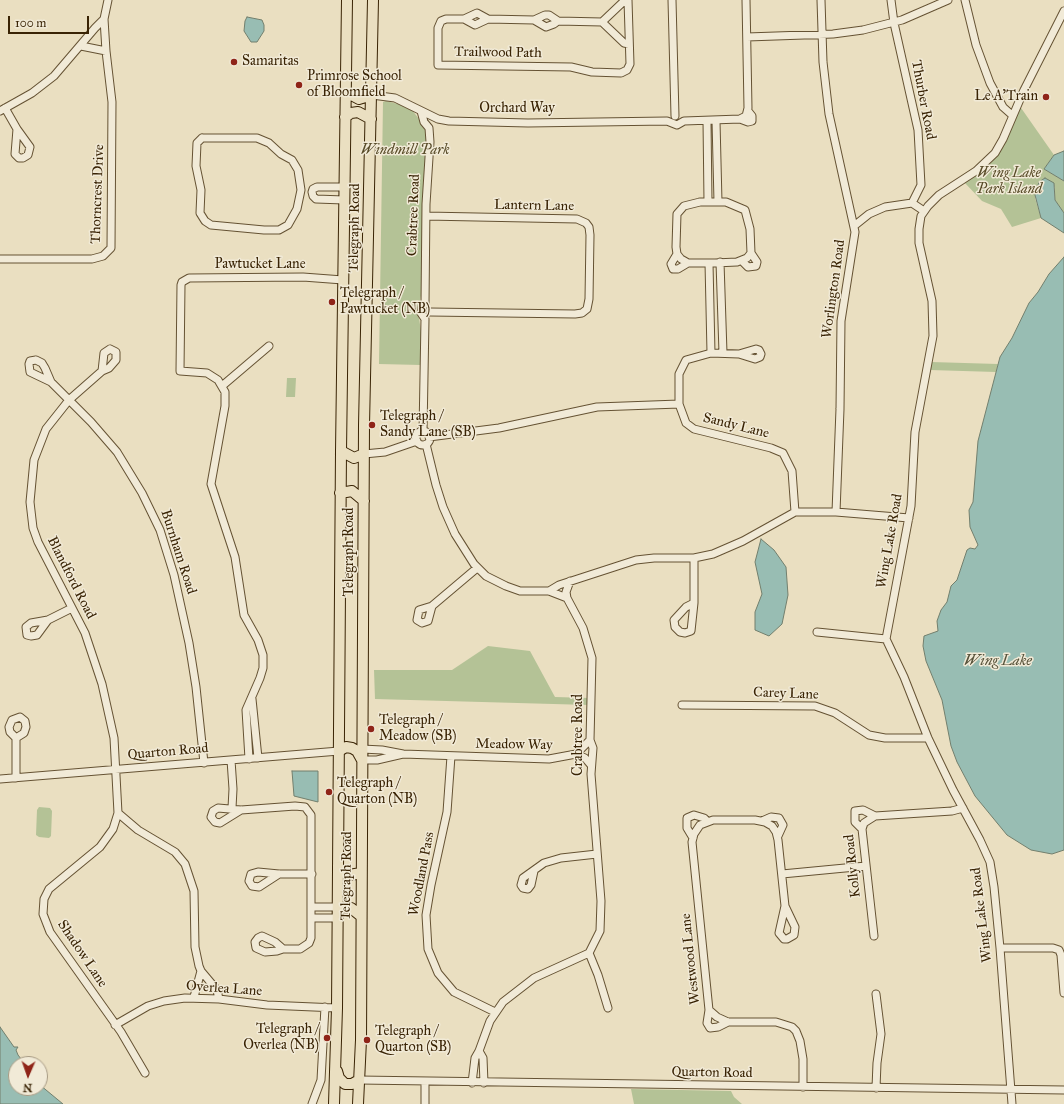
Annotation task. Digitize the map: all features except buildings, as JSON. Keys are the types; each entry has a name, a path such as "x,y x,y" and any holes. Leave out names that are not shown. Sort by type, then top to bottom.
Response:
{"highway":[{"name":"Telegraph Road","path":"334,1104 337,1008 342,280 347,0"},
{"name":"Telegraph Road","path":"358,1104 364,454 374,0"},
{"path":"346,92 359,99 372,95"},
{"path":"345,117 350,113 358,112 371,119"},
{"path":"341,451 354,458 364,454"},
{"path":"340,493 352,491 364,501"},
{"path":"338,751 346,747 352,748 357,751 362,760"},
{"path":"338,868 349,875 361,873"},
{"path":"338,912 351,908 360,916"},
{"path":"336,1069 339,1078 345,1084 352,1084 359,1080"}],"street":[{"name":"Thorncrest Drive","path":"0,259 92,258 103,256 110,248 112,102 104,19 108,0"},
{"path":"628,0 629,44 624,43 602,22 622,3 628,0"},
{"path":"667,121 675,116 672,0"},
{"path":"745,116 747,37 746,0"},
{"name":"Worlington Road","path":"821,0 822,35 829,114 854,226 854,245 844,288 840,326 840,409 836,512"},
{"name":"Thurber Road","path":"891,0 894,22 918,130 921,185 912,203"},
{"path":"747,37 822,35 852,32 894,22 948,0"},
{"path":"965,0 976,45 992,89 1003,107 1012,115"},
{"name":"Wing Lake Road","path":"1012,1104 1000,948 990,862 928,738 904,677 886,639 909,518 912,494 912,463 915,432 934,329 932,301 919,243 919,223 924,211 939,195 976,171 990,159 1003,139 1012,115 1064,11"},
{"name":"Trailwood Path","path":"464,19 476,13 488,19 534,20 545,15 549,15 558,21 602,22"},
{"name":"Trailwood Path","path":"488,19 475,25 464,19 446,18 439,24 438,65 571,67 592,72 625,72 630,64 629,44"},
{"path":"17,129 3,110 42,86 104,19"},
{"name":"Trailwood Path","path":"534,20 546,27 558,21"},
{"path":"80,46 106,51"},
{"name":"Orchard Way","path":"372,95 395,98 438,119 467,122 667,121 677,125 684,121"},
{"name":"Crabtree Road","path":"421,111 424,122 429,128 430,150 426,216 425,304 422,307 421,313 425,319 423,432"},
{"name":"Orchard Way","path":"675,116 684,121 716,121 745,116 752,116 752,121 748,122 745,116"},
{"path":"429,128 438,119"},
{"path":"707,121 713,202"},
{"path":"713,202 716,121"},
{"path":"202,138 252,138 264,141 295,164 300,176 301,192 294,217 288,226 282,229 253,229 208,224 203,219 199,210 201,194 196,171 197,143 202,138"},
{"path":"313,193 317,187 344,187"},
{"path":"301,192 313,193"},
{"path":"313,193 316,199 344,200"},
{"path":"742,261 748,267 756,266 757,262 751,253 750,229 747,213 737,205 713,202 687,205 678,211 676,219 677,254 671,264 673,269 678,269 688,263 742,261 751,253"},
{"path":"854,226 869,214 880,208 912,203 924,211"},
{"name":"Lantern Lane","path":"426,216 577,219 588,221 590,235 589,299 587,313 430,312"},
{"path":"677,254 688,263"},
{"path":"715,262 723,353"},
{"path":"711,353 715,262"},
{"name":"Pawtucket Lane","path":"222,386 218,380 207,373 180,371 182,282 189,278 303,277 342,280"},
{"path":"425,304 428,306 430,312 425,319"},
{"path":"249,759 246,710 252,699 263,668 263,655 258,640 244,615 235,557 211,484 225,406 225,392 222,386 269,346"},
{"path":"429,437 506,427 597,407 679,404 679,374 686,360 711,353 739,354"},
{"name":"Blandford Road","path":"102,371 69,400 46,429 32,467 30,502 33,528 38,542 48,564 85,633 102,684 113,731 115,770"},
{"name":"Burnham Road","path":"51,382 96,427 116,452 134,479 160,530 176,582 189,643 195,681 204,763"},
{"name":"Sandy Lane","path":"679,404 686,423 694,429 771,448 783,453 792,470 795,512"},
{"path":"426,444 421,445 417,441 417,435 423,432 427,433 429,437"},
{"path":"429,437 426,444 443,507 461,543 477,568 493,580 513,589 529,592 549,591 570,581 636,560 654,558 694,558 732,546 795,512 836,512 909,518"},
{"path":"364,454 386,452 417,441"},
{"path":"694,558 694,603"},
{"path":"432,606 477,568"},
{"path":"567,598 566,592 570,581"},
{"path":"549,591 567,598"},
{"name":"Crabtree Road","path":"567,598 582,628 592,658 590,740 593,748 591,765 602,923 598,938 589,953"},
{"path":"48,620 72,608"},
{"path":"817,632 886,639"},
{"path":"252,699 258,758"},
{"name":"Carey Lane","path":"682,705 815,706 835,713 869,735 885,738 928,738"},
{"path":"16,738 16,778"},
{"path":"590,740 576,754 585,758 591,765"},
{"name":"Meadow Way","path":"362,749 382,750 402,754 540,760 558,759 576,754"},
{"name":"Quarton Road","path":"0,779 338,751"},
{"name":"Meadow Way","path":"362,760 377,760 402,754"},
{"name":"Woodland Pass","path":"451,756 447,812 431,885 426,916 428,949 438,973 454,992 495,1012"},
{"path":"231,760 233,789 232,808"},
{"name":"Shadow Lane","path":"115,770 118,813 113,830 100,847 59,879 49,889 44,899 43,909 46,923 50,932 115,1025 145,1073"},
{"path":"241,810 224,821 215,822 212,820 211,814 215,809 232,808 241,810 295,806 305,807 312,819 311,938 306,946 300,949 283,949"},
{"path":"862,829 855,822 854,818 856,811 863,810 875,816 952,811 963,808"},
{"path":"118,813 138,830 175,852 185,864 194,891 195,947 201,971 217,990 219,999"},
{"path":"693,838 687,828 687,818 694,815 704,818 707,821 762,821 771,817 779,818 783,825 778,836"},
{"name":"Kolly Road","path":"874,936 862,829 866,820 875,816"},
{"name":"Westwood Lane","path":"707,821 697,828 693,838 709,1010 717,1017 728,1022"},
{"path":"762,821 772,826 778,836 785,906"},
{"path":"534,871 538,867 552,860 597,854"},
{"path":"782,874 866,866"},
{"path":"279,874 312,874"},
{"path":"311,908 338,912"},
{"path":"311,918 338,912"},
{"path":"1000,948 1053,948 1059,950 1061,955 1064,993"},
{"path":"472,1083 473,1063 479,1051 485,1031 495,1012 503,1002 525,983 589,953 600,980 608,1008"},
{"path":"194,997 201,971"},
{"path":"876,994 881,1034 877,1063 876,1088"},
{"name":"Overlea Lane","path":"115,1025 154,1004 194,997 267,1005 337,1008"},
{"path":"312,1104 321,1080 325,1007"},
{"path":"709,1010 707,1023 710,1028 718,1027 728,1022 776,1022 792,1027 796,1031 800,1041 803,1059 803,1087"},
{"path":"479,1051 483,1058 484,1083"},
{"name":"Quarton Road","path":"359,1080 472,1083 1064,1090"},
{"path":"425,1082 425,1104"}],"green space":[{"name":"Windmill Park","path":"386,101 402,105 412,110 423,124 427,137 423,286 418,310 421,332 421,365 379,364 383,102"},
{"name":"Wing Lake Park Island","path":"1019,105 1054,155 1044,169 1064,181 1064,213 1055,200 1055,187 1039,182 1035,198 1041,218 1012,227 1001,209 982,201 964,182 986,167 994,156"},
{"path":"931,362 998,364 996,372 930,370"},
{"path":"287,378 296,378 295,397 286,397"},
{"path":"488,646 530,651 555,697 590,698 589,705 375,699 374,670 452,670"},
{"path":"39,807 50,808 52,811 51,836 49,838 39,837 36,835 37,810"},
{"path":"631,1089 731,1091 734,1097 742,1104 634,1104"}],"water":[{"path":"247,17 262,20 264,25 264,31 257,42 251,42 244,31"},
{"path":"1064,151 1064,181 1044,169 1054,155"},
{"path":"1045,178 1054,183 1055,200 1064,213 1064,233 1041,218 1035,195 1039,182"},
{"name":"Wing Lake","path":"1064,257 1064,850 1052,854 1031,850 1007,835 975,796 957,762 951,746 942,700 926,661 923,646 924,636 938,631 937,621 941,610 947,602 951,586 957,580 967,550 970,548 975,549 978,545 970,527 969,510 973,502 978,441 1000,357 1012,338 1029,303 1049,274"},
{"path":"761,539 774,550 786,567 788,595 782,624 769,636 755,630 755,612 762,594 755,562"},
{"path":"292,771 318,771 318,802 294,796"},
{"path":"0,1027 14,1047 18,1047 16,1050 19,1056 8,1056 8,1096 48,1096 48,1092 63,1104 0,1104"}],"place":[{"name":"Samaritas","path":"234,62"},
{"name":"Primrose School of Bloomfield","path":"299,85"},
{"name":"Le A'Train","path":"1046,97"},
{"name":"Telegraph / Pawtucket (NB)","path":"332,302"},
{"name":"Telegraph / Sandy Lane (SB)","path":"372,425"},
{"name":"Telegraph / Meadow (SB)","path":"371,729"},
{"name":"Telegraph / Quarton (NB)","path":"329,792"},
{"name":"Telegraph / Overlea (NB)","path":"327,1038"},
{"name":"Telegraph / Quarton (SB)","path":"367,1040"}]}
